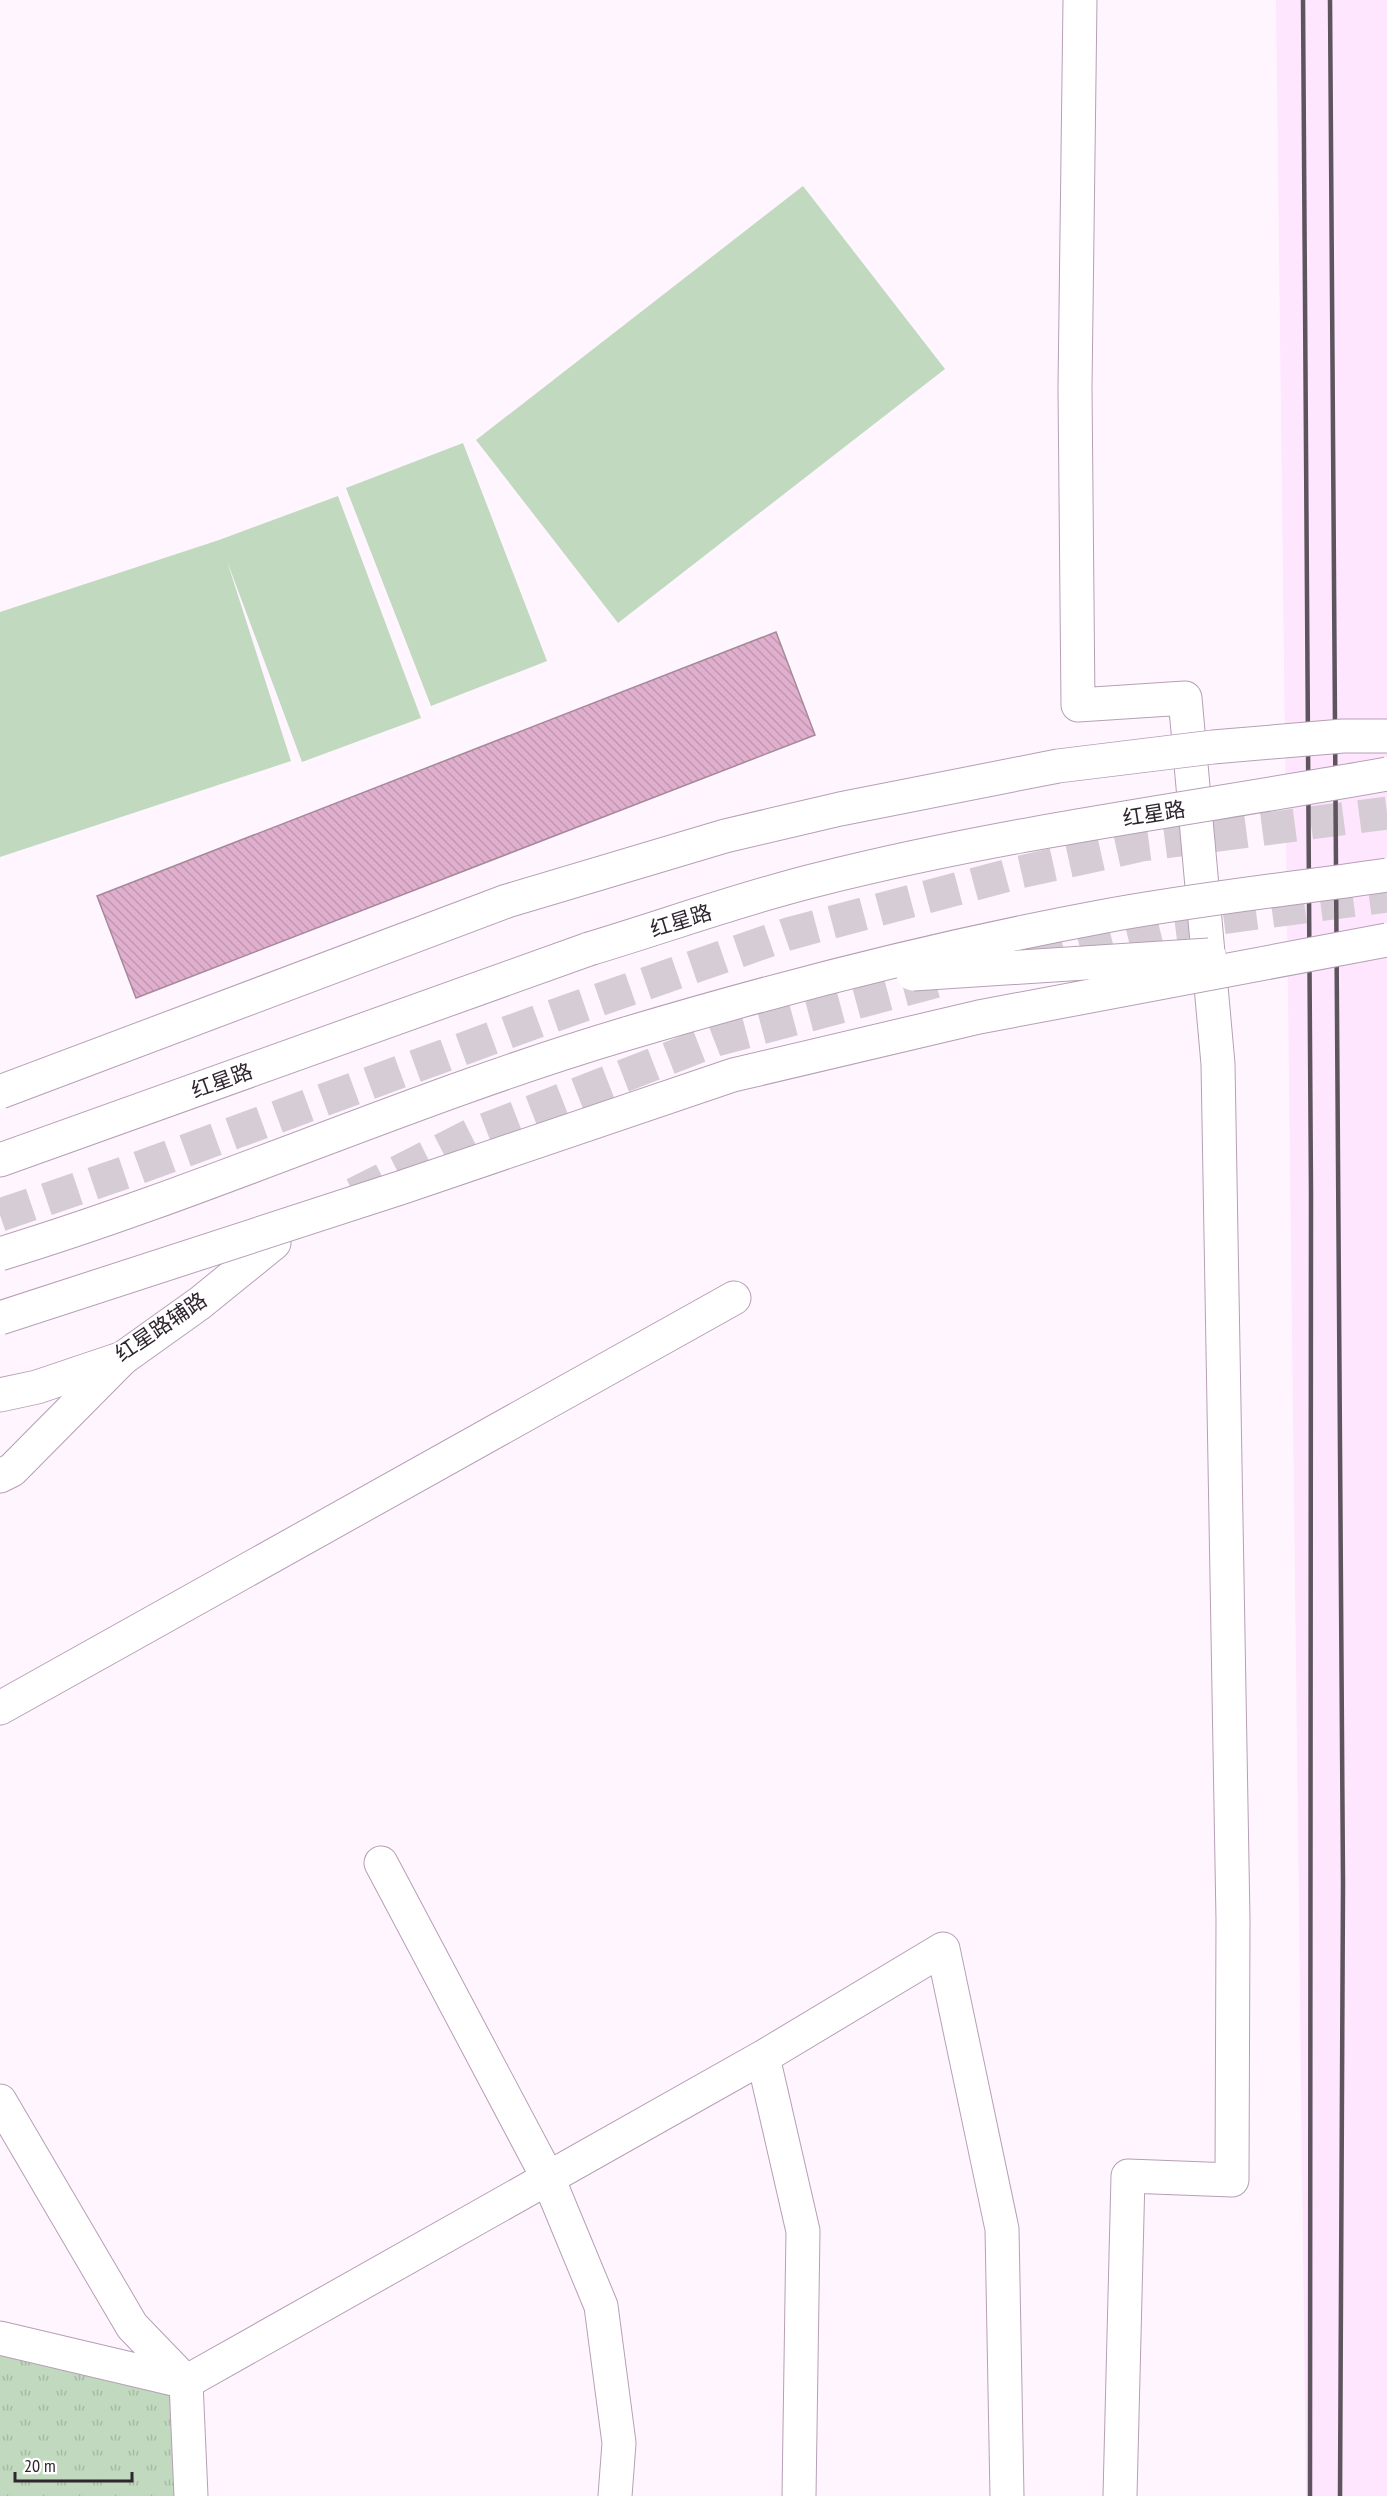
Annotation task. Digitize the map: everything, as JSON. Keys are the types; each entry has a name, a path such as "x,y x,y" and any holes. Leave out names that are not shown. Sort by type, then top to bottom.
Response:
{"street":[{"path":"1080,0 1075,388 1078,705 1185,698 1218,1064 1233,1920 1232,2180 1128,2176 1120,2496"},
{"path":"0,1092 507,901 725,836 840,809 1058,766 1213,747 1342,736 1387,736"},
{"name":"红星路","path":"0,1160 589,949 819,879 1030,833 1387,774"},
{"path":"0,1254 78,1230 494,1077 620,1036 818,980 1102,916 1387,875"},
{"path":"0,1318 403,1187 734,1075 980,1017 1387,940"},
{"path":"818,980 1349,946"},
{"name":"红星路辅路","path":"0,1395 37,1387 123,1358 200,1303 274,1243"},
{"path":"0,1708 734,1298"},
{"path":"0,1476 12,1470 123,1358"},
{"path":"381,1863 548,2178 602,2306 619,2443 615,2496"},
{"path":"0,2338 186,2382 763,2056 943,1949 1002,2229 1007,2496"},
{"path":"763,2056 803,2231 799,2496"},
{"path":"0,2101 132,2326 186,2382 191,2496"}],"shaded area":[{"path":"1276,0 1387,0 1387,2496 1306,2496"}],"green space":[{"path":"803,186 945,369 618,623 476,440"},
{"path":"463,443 547,661 431,706 346,488"},
{"path":"338,496 421,718 302,762 227,561 291,761 0,857 0,612 219,540"},
{"path":"0,2351 170,2391 175,2496 0,2496"}],"building":[{"path":"776,632 815,735 136,998 97,896"}],"tunnel":[{"path":"0,1215 127,1172 544,1019 788,934 1020,872 1142,845 1387,813"},
{"path":"1032,958 1159,926 1387,896"},
{"path":"354,1194 471,1135 716,1040 949,978"}],"railway":[{"path":"1303,0 1311,1192 1310,2496"},
{"path":"1330,0 1343,1884 1340,2496"}]}
